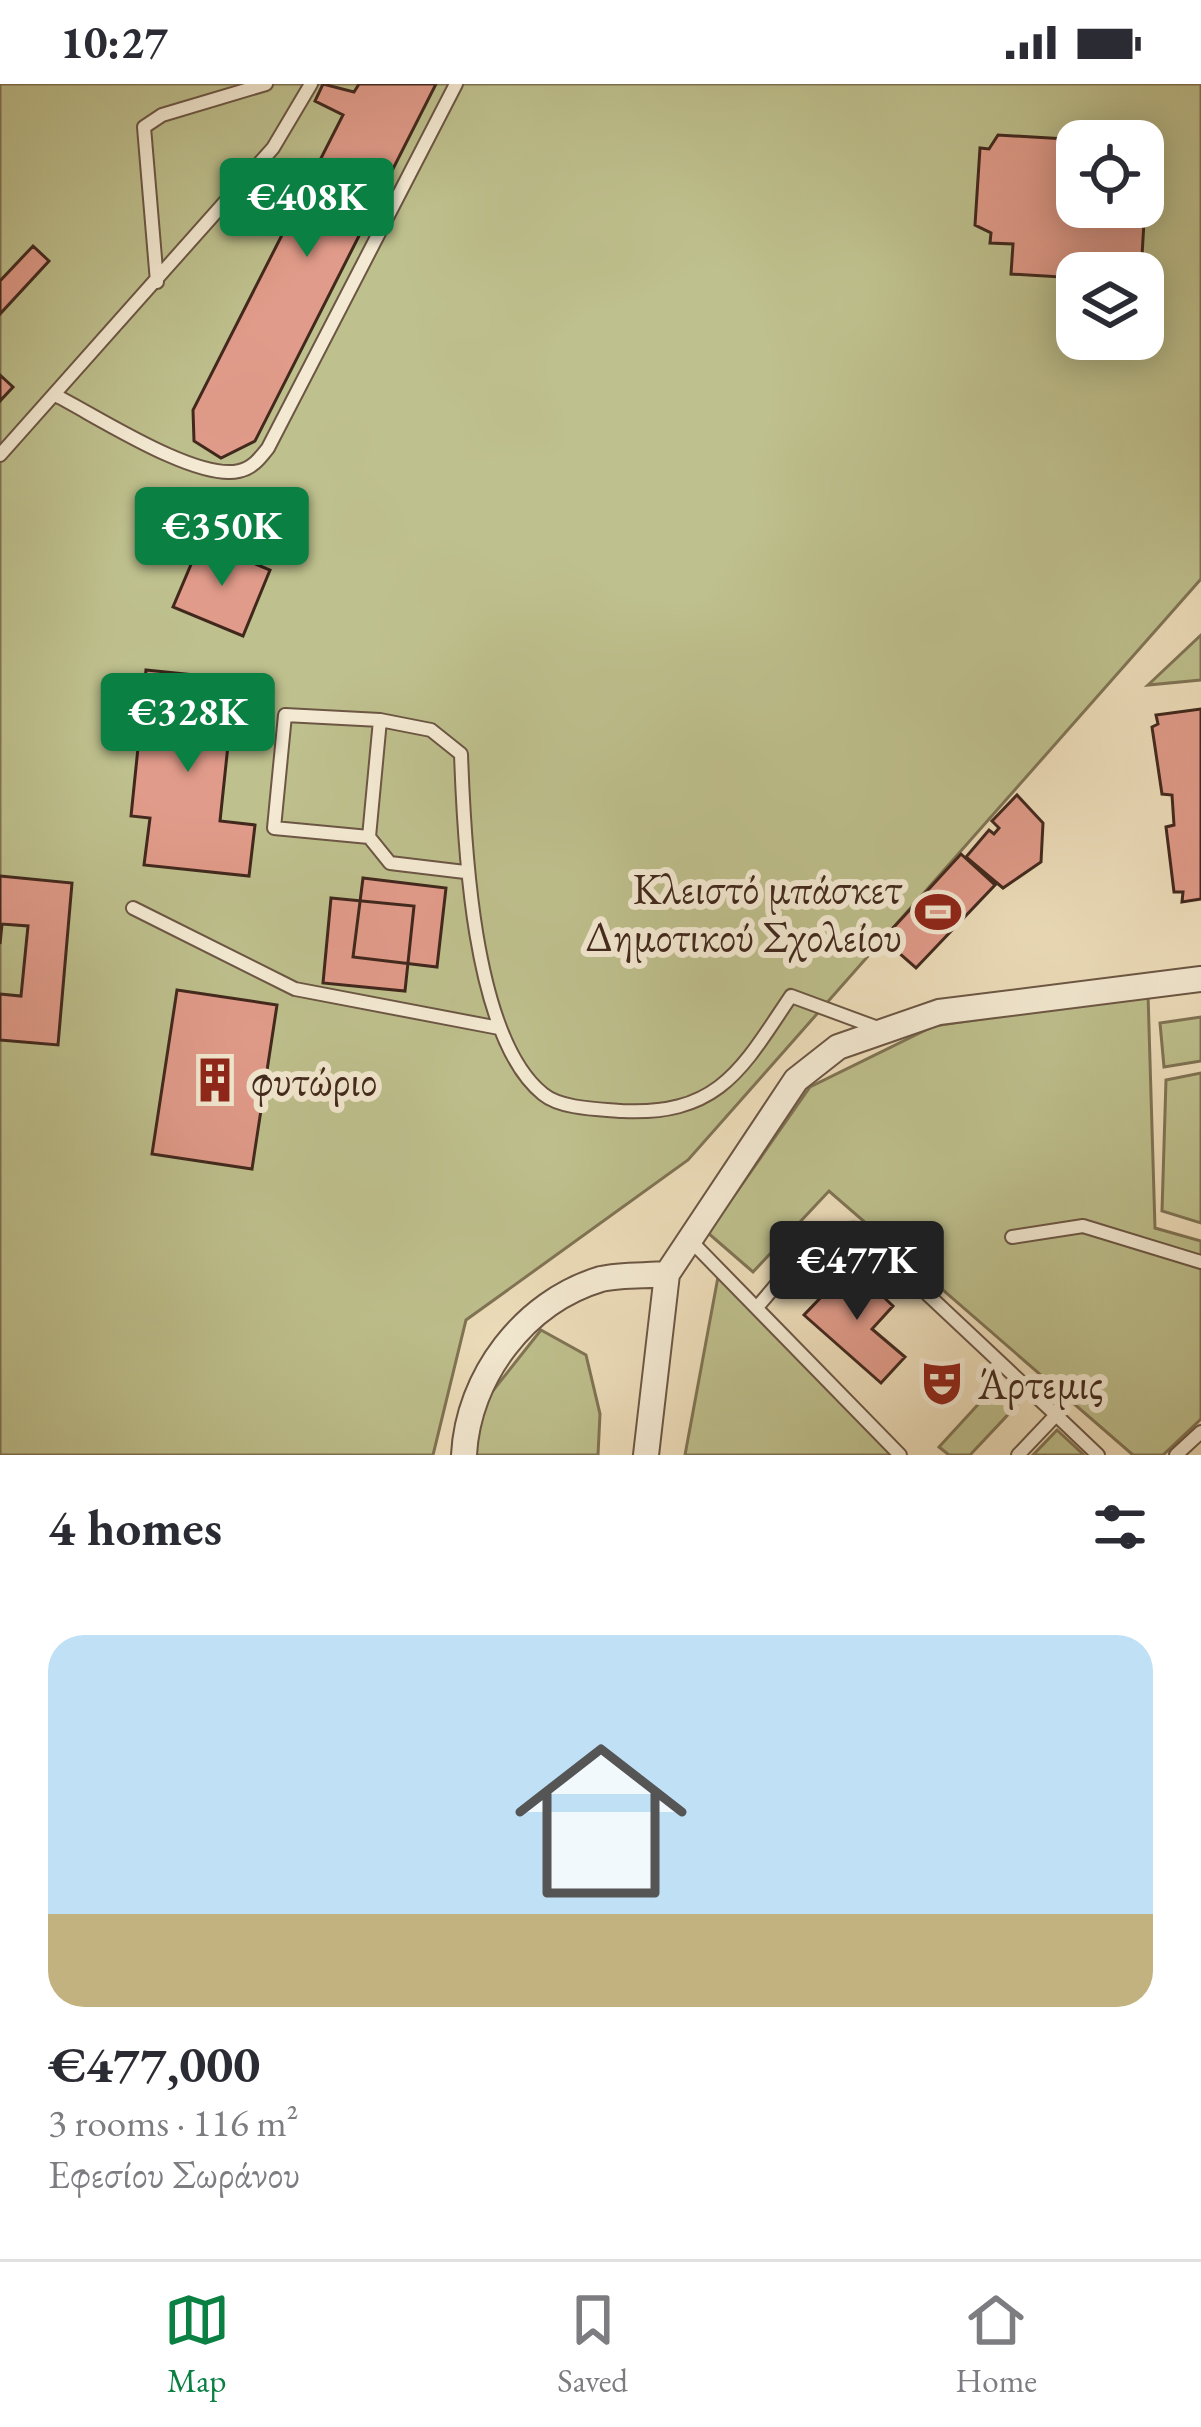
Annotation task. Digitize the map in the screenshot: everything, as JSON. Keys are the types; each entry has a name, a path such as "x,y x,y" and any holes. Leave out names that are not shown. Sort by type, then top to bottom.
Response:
{"street":[{"path":"646,1455 668,1274 796,1080 838,1046 939,1012 1201,979"},
{"path":"464,1455 465,1426 490,1366 536,1311 602,1279 668,1274"}],"lane":[{"path":"157,282 144,127 162,115 266,84"},
{"path":"0,455 273,148 311,84"},
{"path":"57,396 193,464 235,473 253,467 268,448 457,84"},
{"path":"369,837 274,828 285,715 380,720 431,730 461,754 464,872 499,1028 520,1068 545,1096 586,1108 630,1111 696,1101 736,1078 790,996 884,1030"},
{"path":"380,720 369,837 390,863 464,872"},
{"path":"134,908 296,989 499,1028"},
{"path":"1012,1238 1083,1226 1201,1262"},
{"path":"758,1306 816,1242 839,1227 858,1229 1097,1455"},
{"path":"689,1239 900,1455"},
{"path":"1018,1455 1056,1415"},
{"path":"1177,1455 1201,1432"}],"green space":[{"path":"0,84 1201,84 1201,579 688,1160 466,1320 433,1455 0,1455"},
{"path":"1201,635 1201,680 1148,685"},
{"path":"1148,994 1155,1228 1201,1241 1201,1419 1163,1455 1133,1455 829,1191 753,1272 708,1233 810,1087 934,1026"},
{"path":"1201,1017 1201,1061 1164,1067 1160,1023"},
{"path":"1201,1073 1201,1223 1162,1211 1166,1080"},
{"path":"718,1277 901,1455 685,1455"},
{"path":"541,1330 586,1355 600,1414 598,1455 464,1455 465,1426"},
{"path":"995,1386 1017,1405 970,1455 949,1455 939,1447"},
{"path":"1057,1430 1084,1455 1033,1455"}],"building":[{"path":"323,84 354,92 359,84 436,84 255,441 221,458 194,441 193,410 343,115 315,101"},
{"path":"998,135 1056,138 1056,228 1144,228 1142,252 1056,252 1056,277 1011,274 1013,244 990,243 991,233 975,225 980,148 989,149"},
{"path":"33,246 49,261 0,314 0,281"},
{"path":"0,375 13,387 0,401"},
{"path":"201,541 270,570 243,636 173,607"},
{"path":"146,670 235,679 220,821 255,825 249,876 144,865 150,818 131,816"},
{"path":"1201,709 1201,899 1182,902 1183,892 1174,892 1166,827 1174,825 1172,795 1162,794 1152,727 1158,724 1156,715"},
{"path":"1017,795 1043,823 1041,862 1003,888 966,857 989,830 994,834 999,828 992,821"},
{"name":"Κλειστό μπάσκετ Δημοτικού Σχολείου","path":"961,854 995,885 916,968 883,939"},
{"path":"0,876 72,883 58,1045 0,1040 0,994 21,996 28,926 2,924 0,944"},
{"path":"363,878 446,888 437,967 353,957"},
{"path":"331,898 414,906 405,991 323,983"},
{"name":"φυτώριο","path":"177,990 277,1005 252,1169 152,1154"},
{"path":"851,1266 893,1306 872,1329 905,1357 881,1383 804,1315"}],"place":[{"name":"Κλειστό μπάσκετ Δημοτικού Σχολείου","path":"938,912"},
{"name":"φυτώριο","path":"215,1080"},
{"name":"Άρτεμις","path":"942,1383"}]}
